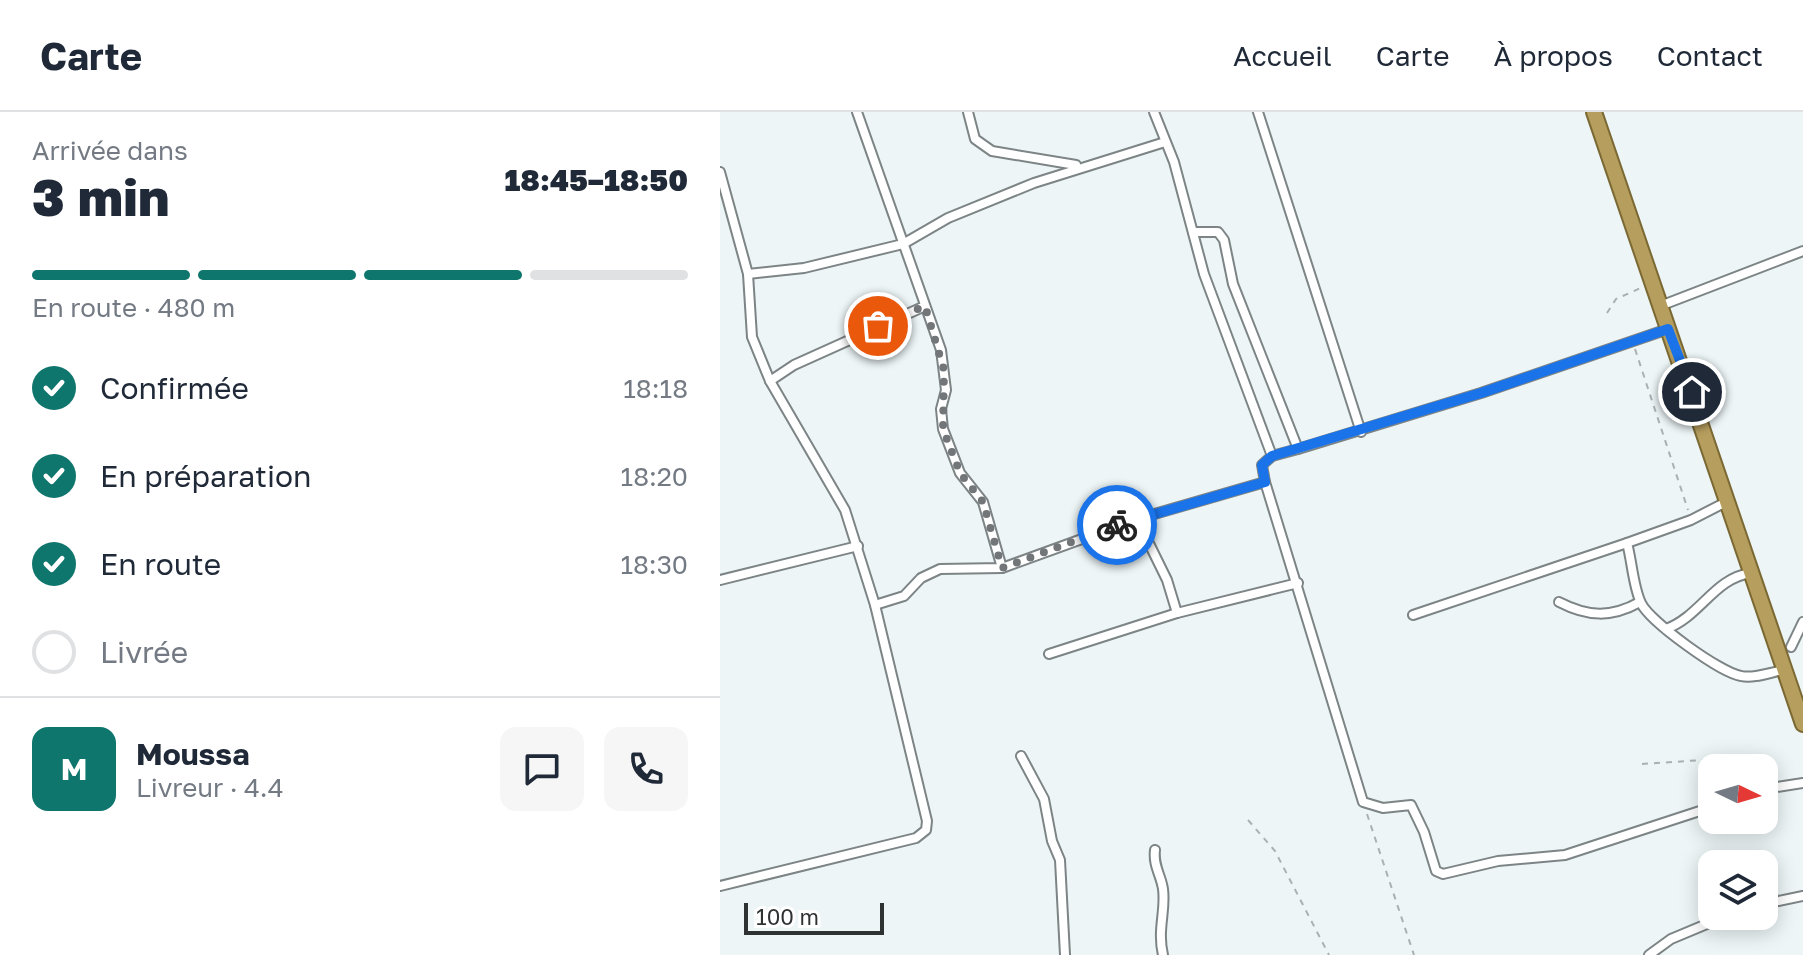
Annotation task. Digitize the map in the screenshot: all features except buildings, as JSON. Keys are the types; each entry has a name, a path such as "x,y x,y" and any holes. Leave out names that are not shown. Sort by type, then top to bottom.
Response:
{"highway":[{"path":"1594,112 1751,573 1785,649 1784,670 1803,724"}],"street":[{"path":"857,112 925,306 944,370 943,429 960,473 983,502 1002,568"},
{"path":"968,112 975,139 992,151 1080,166"},
{"path":"1154,112 1174,162 1204,274 1272,456"},
{"path":"1258,112 1361,432"},
{"path":"748,274 816,265 903,244 948,218 1080,166 1165,142"},
{"path":"720,172 748,274 752,337 770,381 845,510 875,605 927,821 926,830 916,838 720,886"},
{"path":"1193,232 1218,232 1224,240 1233,284 1298,449"},
{"path":"1660,306 1803,251"},
{"path":"770,381 803,361 925,306"},
{"path":"1668,329 1361,432 1272,456 1262,465 1363,802 1383,808 1411,805 1424,832 1436,871 1443,874 1534,856 1565,855 1698,812"},
{"path":"875,605 904,596 921,578 940,569 1002,568 1137,519 1265,482"},
{"path":"1413,615 1691,520 1728,501"},
{"path":"1137,519 1167,580 1177,613"},
{"path":"1627,543 1640,602 1666,629 1735,675 1746,677 1784,670"},
{"path":"720,580 858,546"},
{"path":"1666,629 1704,606 1729,577 1751,573"},
{"path":"1049,654 1177,613 1298,583"},
{"path":"1559,602 1599,616 1640,602"},
{"path":"1785,649 1803,622"},
{"path":"1785,649 1803,644"},
{"path":"1021,756 1044,799 1052,841 1060,860 1065,955"},
{"path":"1778,787 1803,783"},
{"path":"1155,850 1156,872 1163,886 1159,921 1163,955"},
{"path":"1778,901 1803,896"},
{"path":"1649,955 1671,939 1698,928"}],"path":[{"path":"1607,313 1616,299 1652,283"},
{"path":"1632,341 1691,520"},
{"path":"1642,764 1698,760"},
{"path":"1363,802 1414,955"},
{"path":"1248,820 1275,851 1329,955"}],"way so far":[{"path":"878,326 925,306 941,350 944,370 943,429 960,473 983,502 1002,568 1061,549 1117,525"}],"route":[{"path":"1117,525 1265,482 1262,465 1272,456 1361,432 1668,329 1692,392"}]}
